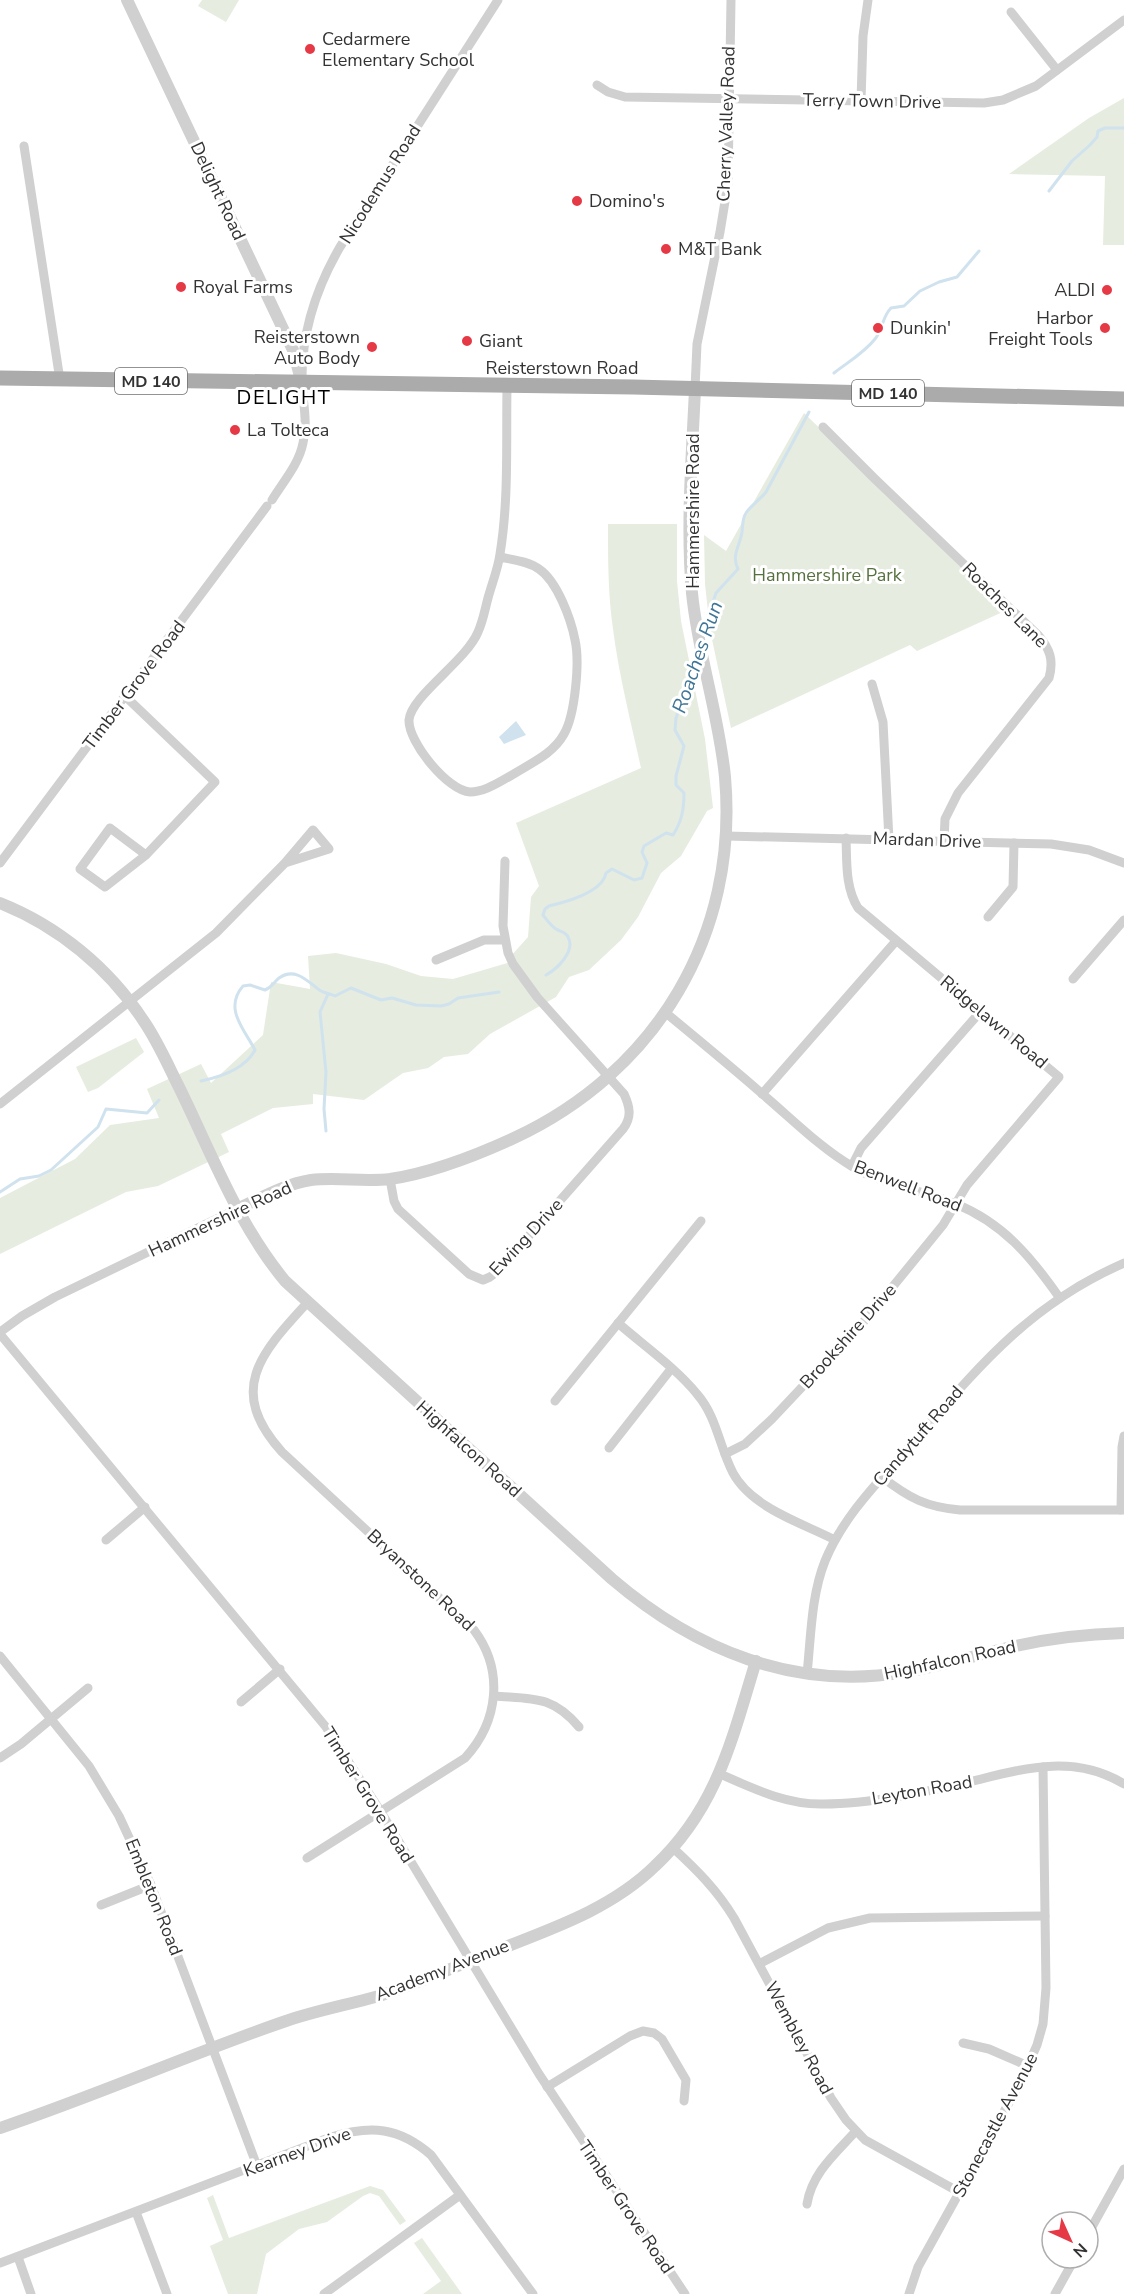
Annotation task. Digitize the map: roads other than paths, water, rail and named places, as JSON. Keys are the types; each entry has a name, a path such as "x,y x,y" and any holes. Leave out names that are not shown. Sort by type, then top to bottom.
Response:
{"main road":[{"name":"Reisterstown Road","path":"0,378 695,389 1124,399"}],"street":[{"name":"Delight Road","path":"127,0 293,350 302,384"},
{"name":"Nicodemus Road","path":"302,384 304,339 318,288 328,268 498,0"},
{"name":"Cherry Valley Road","path":"695,389 697,344 728,183 731,0"},
{"path":"861,101 863,36 868,0"},
{"path":"1011,12 1057,70"},
{"name":"Terry Town Drive","path":"597,85 625,97 984,103 1020,94 1057,70 1124,20"},
{"path":"24,146 60,380"},
{"name":"Timber Grove Road","path":"0,863 126,697 269,503 295,464 306,431 302,384"},
{"path":"500,557 531,565 553,582 576,642 572,717 561,739 544,756 490,787 469,792 460,789 439,774 416,742 409,722 410,712 417,702 471,646 479,632 500,557 505,509 507,387"},
{"name":"Hammershire Road","path":"0,1333 22,1316 55,1297 282,1188 311,1180 390,1179 438,1167 519,1136 566,1110 609,1077 633,1053 666,1013 692,968 706,933 722,871 726,836 724,774 692,592 690,509 695,389"},
{"name":"Roaches Lane","path":"823,427 1038,634 1050,652 1052,668 1049,678 958,793 945,819 944,841"},
{"path":"872,684 883,722 889,840"},
{"path":"126,697 215,782 146,855 105,887 80,869 110,828 146,855"},
{"path":"0,1104 216,933 313,830 329,849 285,862"},
{"name":"Mardan Drive","path":"726,836 1070,845 1105,854 1124,863"},
{"name":"Ridgelawn Road","path":"846,838 848,887 858,908 1059,1077 967,1185 956,1204"},
{"path":"988,917 1013,886 1014,843"},
{"path":"506,861 502,909 505,940 513,964 527,985 609,1077"},
{"name":"Highfalcon Road","path":"0,903 28,916 70,943 111,979 129,1001 158,1044 253,1238 267,1259 307,1303 636,1599 696,1638 756,1661 807,1674 863,1676 904,1672 1054,1638 1124,1633"},
{"path":"1073,979 1124,920"},
{"path":"436,960 484,940 505,940"},
{"path":"762,1094 896,941"},
{"path":"852,1166 861,1148 981,1011"},
{"name":"Benwell Road","path":"666,1013 817,1141 852,1166 869,1175 956,1204 981,1216 1014,1240 1040,1270 1059,1297"},
{"name":"Ewing Drive","path":"390,1179 394,1201 398,1209 469,1274 483,1280 490,1277 628,1122 630,1117 628,1102 609,1077"},
{"name":"Brookshire Drive","path":"725,1454 751,1438 829,1361 943,1225 956,1204"},
{"path":"555,1401 701,1221"},
{"name":"Candytuft Road","path":"807,1674 820,1579 835,1540 849,1516 997,1348 1024,1323 1059,1297 1124,1263"},
{"name":"Bryanstone Road","path":"307,1303 266,1350 255,1375 255,1403 264,1430 282,1452 474,1630 481,1639 490,1660 494,1683 494,1696 487,1727 465,1758 307,1857"},
{"path":"618,1323 692,1388 708,1408 738,1481 771,1508 835,1540"},
{"name":"Timber Grove Road","path":"0,1333 326,1727 381,1812 547,2087 685,2294"},
{"path":"609,1448 671,1369"},
{"path":"882,1478 921,1503 939,1508 1123,1510 1122,1447 1124,1436"},
{"path":"106,1539 145,1507"},
{"name":"Embleton Road","path":"0,1656 89,1766 132,1841 151,1885 257,2166"},
{"name":"Academy Avenue","path":"0,2128 285,2021 402,1988 597,1908 638,1882 673,1848 693,1822 720,1774 756,1661"},
{"path":"242,1702 280,1669"},
{"path":"0,1758 52,1719 88,1688"},
{"path":"494,1696 549,1702 569,1715 579,1727"},
{"name":"Leyton Road","path":"720,1774 771,1796 797,1802 823,1804 910,1793 1008,1771 1043,1767 1081,1767 1108,1775 1124,1784"},
{"name":"Stonecastle Avenue","path":"909,2294 918,2267 1028,2066 1043,2024 1046,1988 1046,1916 1043,1767"},
{"name":"Wembley Road","path":"673,1848 706,1878 721,1896 831,2098 855,2132 878,2148 959,2192"},
{"path":"101,1905 151,1885"},
{"path":"759,1964 828,1928 870,1918 1046,1916"},
{"path":"547,2087 630,2036 643,2031 654,2033 667,2045 686,2080 684,2101"},
{"path":"963,2043 989,2049 1028,2066"},
{"name":"Kearney Drive","path":"0,2263 351,2131 366,2129 394,2133 419,2145 444,2171 533,2294"},
{"path":"807,2204 812,2182 855,2132"},
{"path":"1100,2212 1124,2169"},
{"path":"324,2294 460,2195"},
{"path":"136,2212 167,2294"},
{"path":"18,2257 31,2294"},
{"path":"1055,2294 1068,2270"}],"water":[{"path":"516,721 526,735 504,744 499,737"}],"waterway":[{"name":"Roaches Run","path":"1049,191 1072,161 1097,137 1098,131 1105,128 1124,128"},
{"name":"Roaches Run","path":"834,373 871,344 891,308 904,306 920,291 957,277 979,251"},
{"name":"Roaches Run","path":"702,635 716,593 738,569 735,559 745,515 766,492 809,412"},
{"name":"Roaches Run","path":"546,975 564,959 570,942 566,934 549,923 543,915 545,909 591,891 612,869 634,880 642,878 647,863 642,852 644,846 666,833 673,835 679,825 684,793 676,785 676,776 684,746 675,730 676,718 697,653"},
{"name":"Roaches Run","path":"201,1081 239,1067 251,1057 255,1050 235,1011 237,995 243,986 250,985 265,990 279,978 291,974 302,977 321,991 335,996 351,988 381,1000 392,998 416,1005 441,1006 458,998 499,992"},
{"path":"326,1131 324,1109 326,1072 320,1012 328,994"},
{"name":"Roaches Run","path":"0,1192 20,1179 39,1176 51,1170 98,1127 106,1109 147,1113 159,1100"}],"place":[{"name":"Cedarmere Elementary School","path":"310,49"},
{"name":"Domino's","path":"577,201"},
{"name":"M&T Bank","path":"666,249"},
{"name":"Royal Farms","path":"181,287"},
{"name":"ALDI","path":"1107,290"},
{"name":"Dunkin'","path":"878,328"},
{"name":"Harbor Freight Tools","path":"1105,328"},
{"name":"Giant","path":"467,341"},
{"name":"Reisterstown Auto Body","path":"372,347"},
{"name":"La Tolteca","path":"235,430"}],"district":[{"name":"DELIGHT","path":"284,397"}],"park label":[{"name":"Hammershire Park","path":"827,575"}]}
